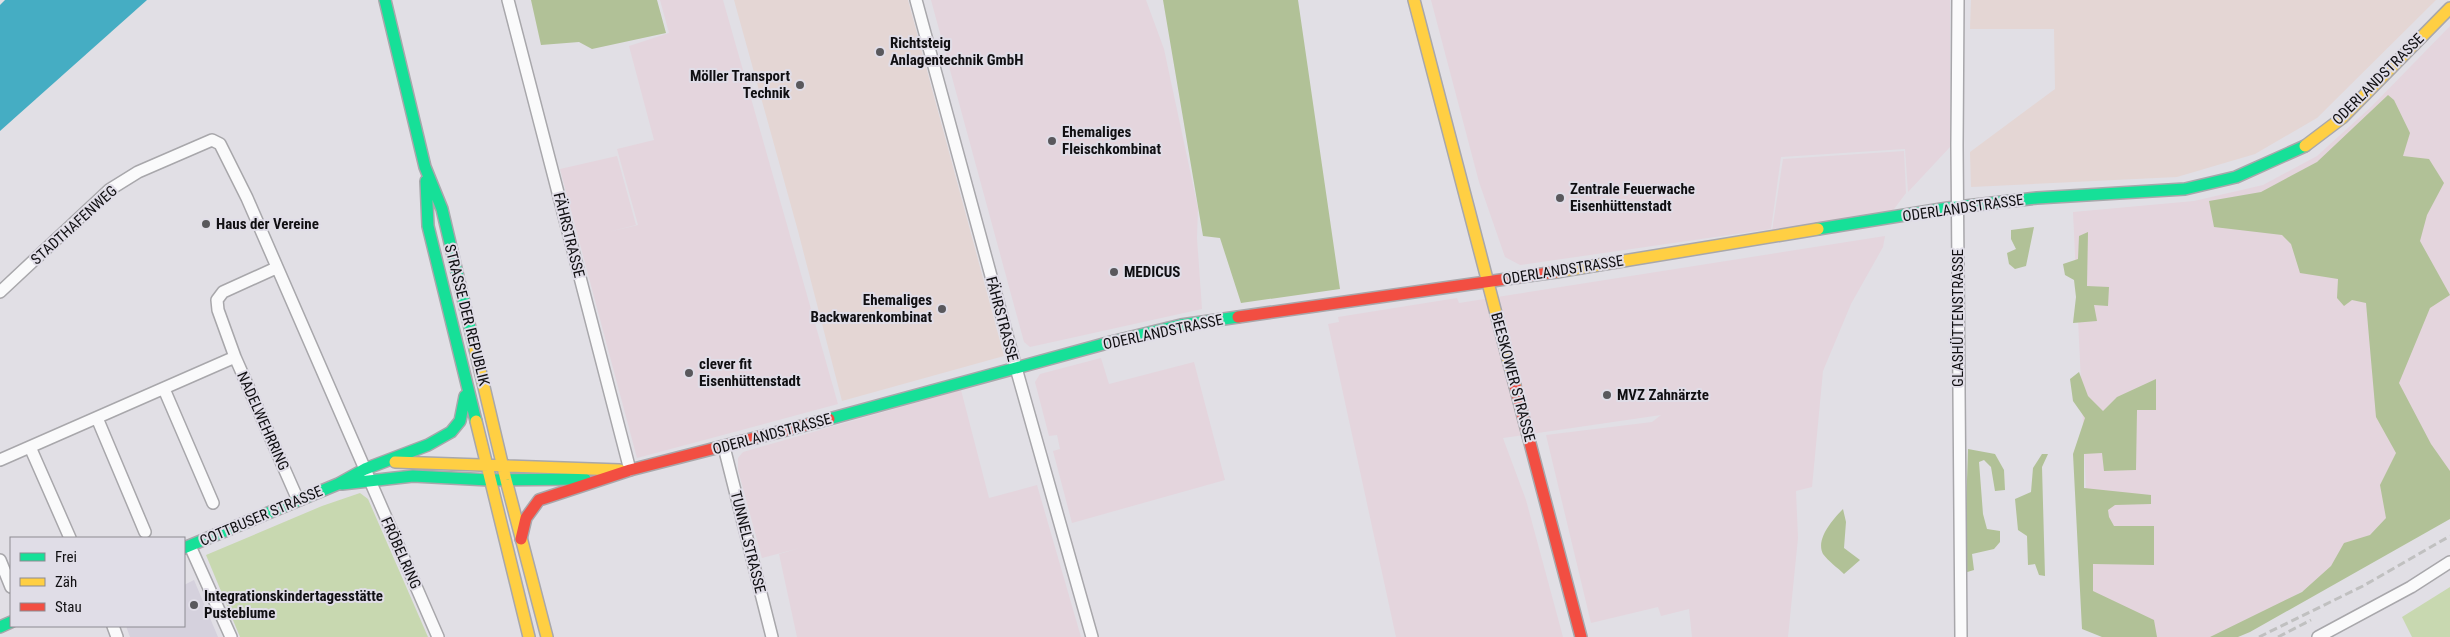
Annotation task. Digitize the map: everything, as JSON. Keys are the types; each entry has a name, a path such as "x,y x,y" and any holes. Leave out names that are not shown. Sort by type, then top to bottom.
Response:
{"street":[{"name":"STRASSE DER REPUBLIK","path":"385,0 425,167 442,209 506,480 547,637"},
{"name":"FÄHRSTRASSE","path":"508,0 630,470"},
{"name":"FÄHRSTRASSE","path":"916,0 1016,368 1092,637"},
{"name":"BEESKOWER STRASSE","path":"1414,0 1581,637"},
{"name":"GLASHÜTTENSTRASSE","path":"1958,0 1961,637"},
{"name":"ODERLANDSTRASSE","path":"521,539 526,518 532,507 540,500 602,479 630,470 724,448 1181,325 1488,282 1958,207 2038,198 2185,190 2236,177 2304,146 2342,118 2450,8"},
{"name":"STADTHAFENWEG","path":"0,292 109,190 138,172 212,140 220,144 247,198 365,469"},
{"name":"STRASSE DER REPUBLIK","path":"425,167 428,226 529,637"},
{"path":"235,358 218,310 217,300 223,292 276,268"},
{"name":"NADELWEHRRING","path":"0,460 235,358 298,500"},
{"name":"COTTBUSER STRASSE","path":"187,547 338,484 365,469 428,445 451,432 460,420 466,386"},
{"path":"164,389 213,503"},
{"path":"97,418 145,532"},
{"path":"30,447 70,537"},
{"name":"TUNNELSTRASSE","path":"724,448 772,637"},
{"name":"COTTBUSER STRASSE","path":"380,464 408,461 485,464"},
{"path":"485,464 503,466"},
{"name":"ODERLANDSTRASSE","path":"503,466 630,470"},
{"name":"FRÖBELRING","path":"365,469 438,637"},
{"name":"COTTBUSER STRASSE","path":"338,484 413,476 489,480"},
{"name":"ODERLANDSTRASSE","path":"506,480 602,479"},
{"path":"489,480 506,480"},
{"path":"187,547 230,637"},
{"path":"0,560 10,585"},
{"path":"2324,636 2411,587 2450,562"}],"shaded area":[{"path":"660,0 723,0 838,404 637,458 560,169 617,156 636,225 608,232 638,225 617,149 654,140 629,46 669,33"},
{"path":"734,0 908,0 1004,356 842,401 798,231"},
{"path":"931,0 1146,0 1164,49 1198,208 1197,238 1202,309 1030,347 1024,342"},
{"path":"1431,0 1950,0 1950,147 1908,192 1905,149 1781,157 1771,229 1520,265 1505,257 1479,182"},
{"path":"1971,0 2436,0 2317,118 2255,154 2177,177 1971,187 1970,152 2055,89 2054,29 1970,29"},
{"path":"2450,26 2450,508 2221,637 2124,637 2092,617 2073,212 2194,201 2263,185 2317,156 2371,107"},
{"path":"1904,151 1906,193 1891,213 1772,231 1783,159"},
{"path":"1885,236 1883,247 1851,304 1823,371 1812,487 1796,491 1798,538 1788,637 1692,637 1689,609 1661,616 1658,607 1591,623 1546,435 1652,422 1661,415 1503,438 1526,500 1563,637 1396,637 1328,324 1339,322 1338,317 1457,298 1459,303"},
{"path":"1101,358 1109,384 1194,362 1225,480 1072,523 1053,451 1060,449 1057,435 1049,436 1035,382 1040,374"},
{"path":"961,390 989,498 1037,485 1081,637 797,637 779,554 800,548 762,558 738,470 738,458 743,452"},
{"name":"Integrationskindertagesstätte Pusteblume","path":"194,580 218,637 130,637 126,627 185,627 185,584"}],"green space":[{"path":"531,0 657,0 666,33 592,49 579,42 541,45"},
{"path":"1163,0 1298,0 1340,289 1241,303 1220,238 1203,236"},
{"path":"2388,95 2394,100 2410,133 2403,156 2429,159 2444,183 2427,215 2420,241 2450,295 2430,308 2399,383 2431,444 2450,471 2450,519 2250,632 2238,637 2210,637 2302,592 2331,566 2344,543 2370,535 2386,518 2380,485 2396,453 2376,417 2366,303 2352,300 2344,306 2337,298 2338,279 2300,273 2291,244 2282,235 2214,227 2209,201 2261,192 2317,162"},
{"path":"2034,227 2026,266 2015,269 2009,264 2007,253 2016,249 2011,239 2011,230"},
{"path":"2088,232 2087,286 2109,287 2108,306 2094,305 2097,321 2073,323 2076,297 2074,280 2065,275 2063,264 2078,259 2079,236"},
{"path":"2079,372 2088,396 2103,411 2117,397 2156,379 2156,410 2137,410 2136,470 2104,471 2102,453 2084,454 2084,488 2151,495 2151,504 2115,505 2108,510 2109,517 2114,526 2154,526 2154,565 2093,564 2093,591 2154,620 2157,637 2102,637 2082,629 2073,454 2085,418 2073,401 2070,379"},
{"path":"1968,449 1995,454 2004,470 2005,490 1995,491 1991,467 1984,460 1979,462 1983,514 1987,529 2000,531 2000,542 1994,549 1972,554 1974,570 1964,573"},
{"path":"2042,454 2048,454 2042,467 2045,576 2039,575 2035,564 2028,565 2027,536 2018,530 2015,499 2031,492 2033,468"},
{"path":"360,493 368,499 428,637 240,637 206,555 322,506"},
{"path":"1843,509 1846,522 1844,548 1860,560 1844,574 1825,557 1821,548 1823,536"},
{"path":"2450,587 2450,637 2412,637 2402,617"}],"water":[{"path":"5,0 147,0 0,131 0,5"}],"railway":[{"path":"2259,637 2363,586 2450,536"},
{"path":"2278,637 2311,620"}],"traffic: fast":[{"path":"385,0 425,167 442,209 475,349"},
{"path":"1818,229 1948,208 2037,198 2185,189 2236,177 2305,146"},
{"path":"426,181 428,226 476,421"},
{"path":"829,419 1111,342 1181,325 1238,317"},
{"path":"185,548 338,484 365,469 428,445 451,432 460,421 465,396"},
{"path":"342,484 413,476 489,480 585,479"},
{"path":"0,627 10,622"}],"traffic: slow":[{"path":"1414,0 1515,386"},
{"path":"2305,146 2342,118 2450,8"},
{"path":"1556,272 1818,229"},
{"path":"475,349 506,480 547,637"},
{"path":"476,421 529,637"},
{"path":"395,462 620,470"}],"traffic: jam":[{"path":"1238,317 1556,272"},
{"path":"1515,386 1581,637"},
{"path":"521,539 526,518 539,500 630,470 829,419"}],"place":[{"name":"Richtsteig Anlagentechnik GmbH","path":"880,52"},
{"name":"Möller Transport Technik","path":"800,85"},
{"name":"Ehemaliges Fleischkombinat","path":"1052,141"},
{"name":"Zentrale Feuerwache Eisenhüttenstadt","path":"1560,198"},
{"name":"Haus der Vereine","path":"206,224"},
{"name":"MEDICUS","path":"1114,272"},
{"name":"Ehemaliges Backwarenkombinat","path":"942,309"},
{"name":"clever fit Eisenhüttenstadt","path":"689,373"},
{"name":"MVZ Zahnärzte","path":"1607,395"},
{"name":"Integrationskindertagesstätte Pusteblume","path":"194,605"}]}
